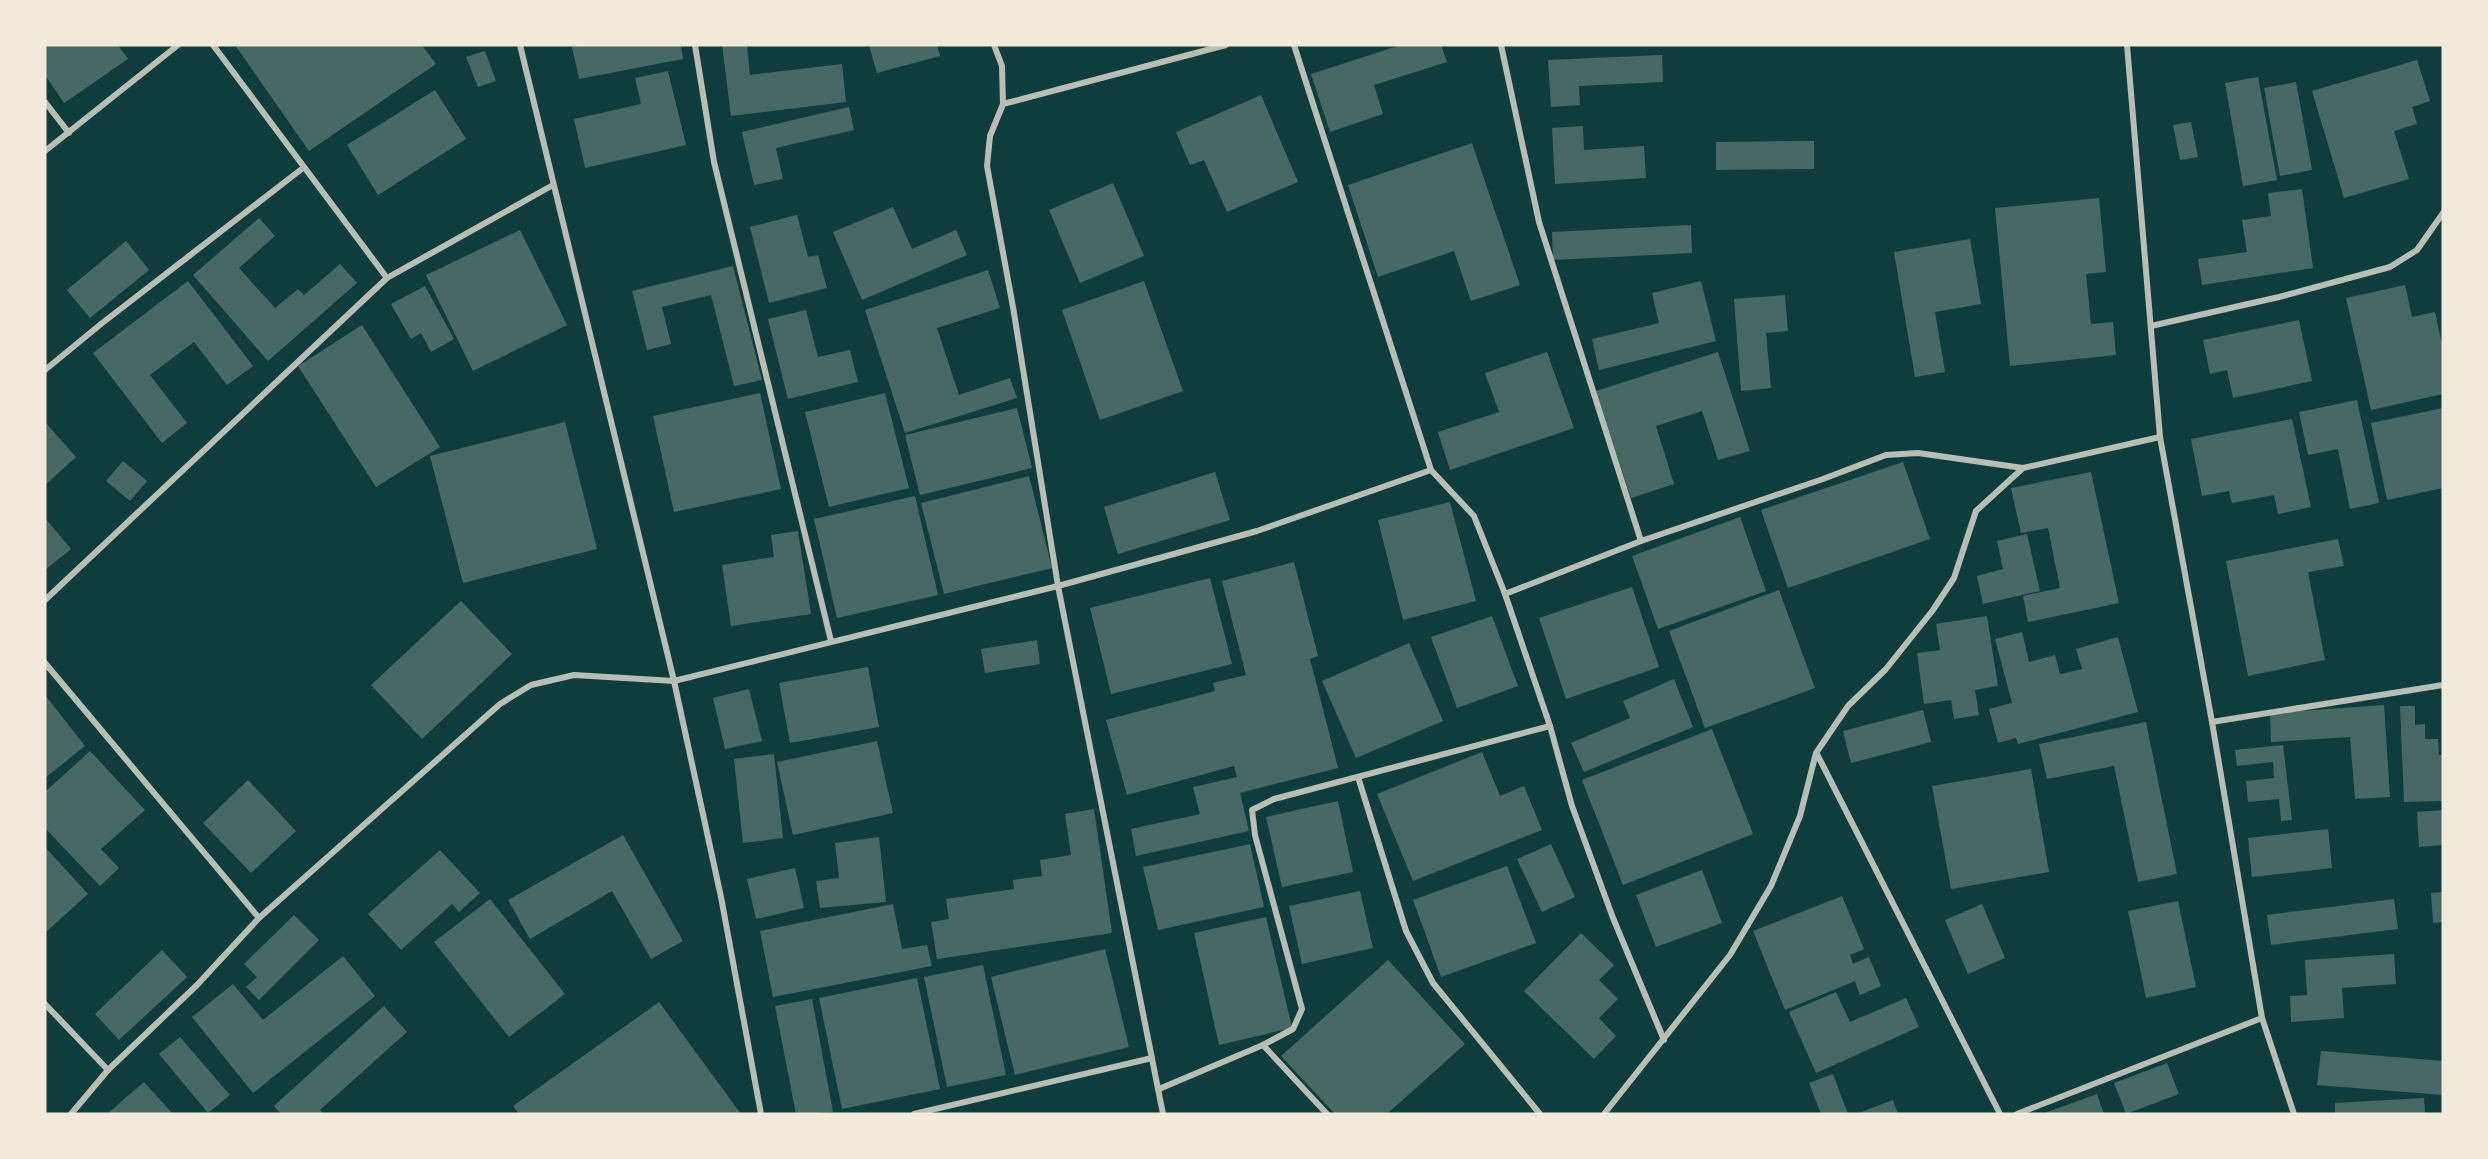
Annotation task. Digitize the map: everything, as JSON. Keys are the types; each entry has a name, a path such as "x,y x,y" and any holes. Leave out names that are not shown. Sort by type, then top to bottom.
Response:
{"street":[{"path":"45,151 178,45"},
{"path":"213,45 387,278"},
{"path":"520,45 674,681 721,897 761,1114"},
{"path":"695,45 714,162 831,641"},
{"path":"994,45 1002,66 1003,104 990,136 987,166 1013,307 1058,586 1160,1089 1163,1114"},
{"path":"1003,104 1226,45"},
{"path":"1294,45 1431,470 1474,516 1505,594 1550,726 1572,806 1613,918 1665,1040"},
{"path":"1501,45 1539,222 1641,541"},
{"path":"2127,45 2160,437 2212,722 2262,1018 2294,1114"},
{"path":"45,102 69,134"},
{"path":"45,370 303,168"},
{"path":"45,600 387,278 553,185"},
{"path":"2151,326 2279,297 2390,267 2417,250 2443,213"},
{"path":"1505,594 1641,541 1823,480 1886,454 1918,453 2023,468 2160,437"},
{"path":"1604,1114 1665,1040 1730,955 1771,886 1800,816 1816,753 1848,706 1886,669 1934,610 1954,578 1976,511 2023,468"},
{"path":"74,1113 108,1070 198,985 259,918 500,704 531,685 574,675 674,681 1058,586 1257,531 1431,470"},
{"path":"45,663 259,918"},
{"path":"2212,722 2443,685"},
{"path":"1160,1089 1263,1045 1293,1029 1302,1009 1256,835 1252,810 1274,799 1550,726"},
{"path":"1816,753 2000,1114"},
{"path":"1358,777 1406,931 1433,983 1540,1114"},
{"path":"45,1004 108,1070"},
{"path":"2017,1114 2262,1018"},
{"path":"1263,1045 1327,1114"},
{"path":"914,1114 1152,1058"}],"building":[{"path":"45,45 118,45 128,59 64,103 45,75"},
{"path":"235,45 422,45 436,64 309,151"},
{"path":"581,45 681,45 683,59 579,79 572,47"},
{"path":"722,45 747,45 750,75 842,64 846,102 731,116"},
{"path":"869,45 937,45 940,56 877,73"},
{"path":"1401,45 1441,45 1447,62 1374,85 1383,114 1330,132 1311,74"},
{"path":"485,51 496,81 478,87 466,57"},
{"path":"1662,55 1663,82 1579,86 1580,105 1551,107 1548,60"},
{"path":"2417,60 2430,101 2412,107 2417,124 2394,131 2409,179 2344,198 2312,91"},
{"path":"668,71 686,145 585,168 574,119 641,104 635,78"},
{"path":"2258,77 2277,180 2243,186 2225,83"},
{"path":"2296,82 2312,170 2280,176 2264,88"},
{"path":"435,90 466,139 378,195 347,145"},
{"path":"1261,95 1298,182 1227,212 1204,160 1190,165 1176,132"},
{"path":"849,107 854,130 776,148 783,179 754,185 742,132"},
{"path":"2191,122 2198,157 2180,160 2173,125"},
{"path":"1583,126 1584,150 1644,146 1646,178 1555,184 1552,128"},
{"path":"1814,141 1814,169 1716,170 1716,142"},
{"path":"1472,143 1520,285 1471,301 1454,251 1378,277 1348,185"},
{"path":"1113,183 1144,256 1080,283 1049,210"},
{"path":"2302,189 2313,268 2202,285 2198,259 2247,252 2242,220 2271,216 2268,193"},
{"path":"2099,198 2106,272 2086,274 2091,324 2113,322 2116,355 2010,366 1995,208"},
{"path":"893,207 912,249 956,230 967,255 862,300 833,232"},
{"path":"797,215 808,257 818,255 827,288 769,303 750,227"},
{"path":"259,218 275,236 239,268 275,308 298,289 304,295 340,264 357,283 268,361 193,275"},
{"path":"1691,225 1692,253 1553,260 1552,232"},
{"path":"520,230 567,325 473,371 426,275"},
{"path":"1970,239 1981,304 1935,312 1945,372 1915,377 1894,252"},
{"path":"126,241 149,270 90,318 67,290"},
{"path":"733,266 762,380 734,386 711,295 662,307 671,344 647,350 632,291"},
{"path":"988,270 1000,308 937,328 959,395 1010,378 1017,398 905,433 865,310"},
{"path":"188,281 253,366 227,385 194,342 150,375 187,423 162,443 93,353"},
{"path":"1144,281 1183,391 1100,420 1062,310"},
{"path":"1701,281 1716,341 1599,370 1592,339 1659,323 1652,293"},
{"path":"2405,285 2412,317 2435,312 2443,348 2443,394 2371,410 2346,298"},
{"path":"425,286 454,339 431,352 421,333 411,339 391,304"},
{"path":"1785,295 1788,331 1766,333 1771,388 1741,391 1734,299"},
{"path":"806,310 818,357 850,350 858,382 788,399 768,319"},
{"path":"2299,320 2312,381 2233,398 2227,370 2210,374 2203,340"},
{"path":"362,325 440,447 376,487 298,366"},
{"path":"1547,352 1574,428 1450,470 1438,432 1499,412 1485,373"},
{"path":"1718,352 1750,451 1718,460 1702,411 1656,426 1674,484 1631,498 1596,391"},
{"path":"760,393 781,489 674,512 653,416"},
{"path":"885,393 909,488 829,507 805,412"},
{"path":"2357,400 2379,503 2350,509 2338,449 2308,455 2299,412"},
{"path":"1017,408 1032,468 920,495 905,435"},
{"path":"2443,408 2443,488 2387,500 2371,423"},
{"path":"2292,419 2311,507 2278,514 2274,495 2232,503 2229,491 2202,496 2191,439"},
{"path":"45,422 76,457 45,485"},
{"path":"565,422 597,549 463,583 430,456"},
{"path":"123,461 147,481 130,501 106,481"},
{"path":"1903,462 1930,539 1788,588 1761,510"},
{"path":"1215,472 1230,520 1118,554 1104,507"},
{"path":"2091,472 2119,603 2028,622 2023,596 2060,588 2048,528 2021,533 2011,488"},
{"path":"1029,476 1052,568 944,594 921,503"},
{"path":"915,496 938,595 837,618 814,519"},
{"path":"1450,502 1476,601 1403,620 1378,520"},
{"path":"1740,517 1766,591 1658,629 1632,556"},
{"path":"45,518 71,549 45,570"},
{"path":"798,531 811,614 731,626 722,565 774,557 771,535"},
{"path":"2027,534 2040,591 1983,604 1977,576 2003,569 1997,541"},
{"path":"2338,539 2344,566 2308,572 2325,660 2248,676 2226,561"},
{"path":"1294,562 1318,656 1310,659 1338,768 1240,793 1249,831 1136,856 1131,829 1200,814 1193,787 1237,777 1234,766 1127,795 1106,720 1215,691 1213,683 1246,675 1222,581"},
{"path":"1210,578 1232,664 1111,694 1090,608"},
{"path":"1632,587 1659,667 1566,699 1539,618"},
{"path":"1779,590 1815,688 1705,728 1669,631"},
{"path":"461,601 512,654 422,739 371,685"},
{"path":"1492,616 1518,686 1457,708 1431,637"},
{"path":"1987,616 1998,686 1975,690 1979,715 1954,719 1951,700 1924,704 1917,653 1940,650 1936,624"},
{"path":"2022,632 2029,662 2055,655 2060,674 2082,669 2076,649 2118,637 2138,712 2018,744 2016,738 1998,743 1989,709 2012,703 1995,639"},
{"path":"1037,640 1040,664 985,673 981,649"},
{"path":"1409,643 1443,721 1356,758 1322,681"},
{"path":"868,667 879,727 790,743 779,683"},
{"path":"1674,679 1693,727 1584,772 1571,743 1630,718 1623,701"},
{"path":"749,689 762,741 725,749 713,698"},
{"path":"45,695 85,746 45,778"},
{"path":"2384,705 2390,797 2355,799 2350,737 2271,742 2270,713"},
{"path":"2400,706 2415,706 2415,725 2425,724 2425,739 2438,739 2439,755 2443,755 2443,801 2404,802"},
{"path":"1923,710 1931,742 1851,763 1843,731"},
{"path":"2146,722 2177,874 2138,882 2114,766 2047,779 2039,744"},
{"path":"1712,729 1753,834 1623,885 1582,780"},
{"path":"877,741 893,813 793,835 777,762"},
{"path":"2283,745 2292,820 2281,821 2279,799 2248,802 2246,781 2274,778 2273,762 2237,766 2235,750"},
{"path":"90,751 145,810 101,849 119,868 100,886 45,828 45,792"},
{"path":"1482,752 1500,796 1524,786 1542,830 1413,881 1377,794"},
{"path":"774,754 783,838 743,843 734,759"},
{"path":"2031,769 2049,872 1951,889 1932,786"},
{"path":"248,780 296,831 251,873 203,823"},
{"path":"1338,801 1353,872 1282,887 1266,817"},
{"path":"1094,809 1112,933 937,959 931,922 949,919 946,899 1014,889 1013,880 1042,876 1040,860 1071,855 1065,814"},
{"path":"2443,810 2443,845 2419,847 2417,812"},
{"path":"2328,829 2332,868 2252,877 2248,838"},
{"path":"623,835 683,941 651,959 612,891 530,939 508,900"},
{"path":"879,837 886,902 820,908 816,881 839,878 835,843"},
{"path":"1250,844 1264,907 1158,930 1143,867"},
{"path":"1551,844 1575,897 1542,912 1517,859"},
{"path":"45,847 88,894 47,931 45,929"},
{"path":"440,850 480,893 459,912 452,904 401,950 368,914"},
{"path":"1507,866 1536,943 1441,977 1413,900"},
{"path":"795,868 804,908 756,919 747,879"},
{"path":"1702,870 1722,923 1656,947 1636,895"},
{"path":"1360,891 1373,948 1302,964 1289,906"},
{"path":"2443,892 2443,922 2433,923 2431,893"},
{"path":"1842,896 1864,949 1850,955 1853,964 1869,957 1881,986 1860,995 1855,981 1785,1010 1753,931"},
{"path":"490,899 565,994 509,1037 434,942"},
{"path":"2394,899 2398,929 2271,945 2267,915"},
{"path":"2178,901 2196,987 2146,998 2128,911"},
{"path":"893,904 902,949 927,945 932,966 773,997 760,931"},
{"path":"1982,904 2005,958 1968,974 1945,920"},
{"path":"294,915 319,940 259,1000 246,987 257,977 244,964"},
{"path":"1266,917 1292,1028 1219,1045 1194,933"},
{"path":"1581,933 1614,965 1599,980 1618,999 1599,1018 1616,1036 1594,1059 1524,991"},
{"path":"1105,949 1129,1047 1015,1075 991,977"},
{"path":"162,950 187,977 119,1040 95,1014"},
{"path":"2394,954 2396,984 2342,988 2344,1018 2291,1022 2290,996 2307,995 2305,960"},
{"path":"343,956 375,996 253,1093 192,1017 233,984 263,1020"},
{"path":"1388,960 1465,1044 1387,1114 1335,1114 1281,1056"},
{"path":"983,965 1006,1075 947,1087 924,977"},
{"path":"917,978 940,1089 842,1109 819,998"},
{"path":"1836,992 1850,1022 1906,998 1919,1027 1816,1073 1789,1012"},
{"path":"812,999 833,1112 796,1114 775,1006"},
{"path":"659,1002 741,1114 519,1114 513,1106"},
{"path":"384,1006 407,1032 320,1110 324,1114 281,1114 274,1106"},
{"path":"180,1037 230,1095 208,1113 159,1054"},
{"path":"2321,1051 2443,1061 2443,1095 2317,1085"},
{"path":"2167,1063 2179,1094 2126,1114 2114,1083"},
{"path":"1833,1074 1848,1114 1821,1114 1809,1083"},
{"path":"144,1082 173,1114 107,1114"},
{"path":"2097,1094 2104,1114 2042,1114"},
{"path":"2424,1098 2425,1114 2335,1114 2335,1103"},
{"path":"1893,1100 1898,1114 1856,1114"}]}
